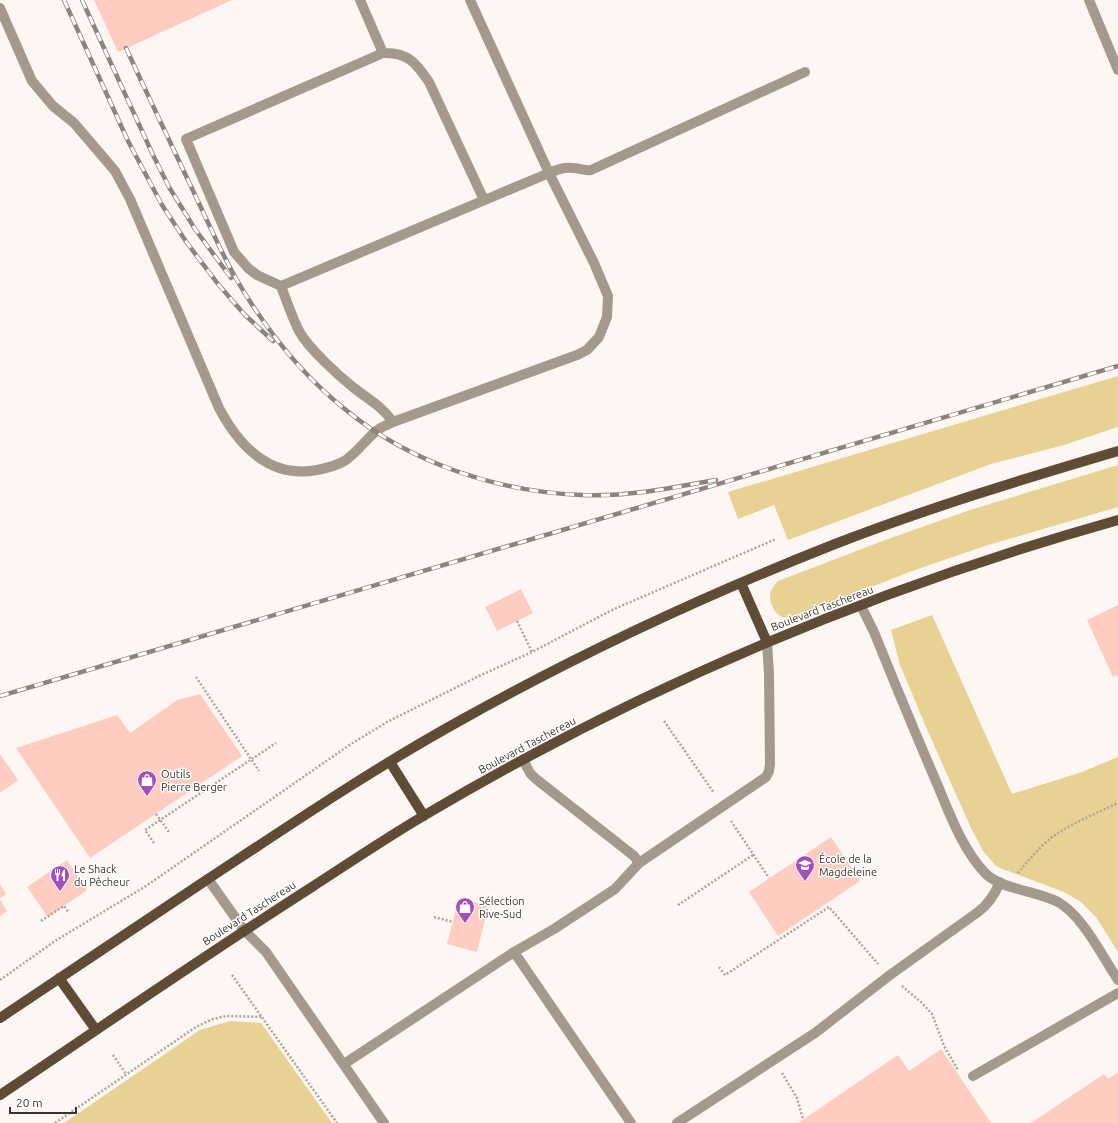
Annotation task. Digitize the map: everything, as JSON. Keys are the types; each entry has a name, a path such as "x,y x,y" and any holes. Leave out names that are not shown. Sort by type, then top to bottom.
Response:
{"main road":[{"path":"0,1018 275,834 390,762 463,719 587,654 741,583 838,543 936,508 1118,451"},
{"name":"Boulevard Taschereau","path":"0,1095 244,930 424,816 582,728 767,642 977,563 1118,520"},
{"path":"741,583 767,642"},
{"path":"390,762 424,816"},
{"path":"59,978 96,1030"}],"lane":[{"path":"360,0 383,53"},
{"path":"0,8 32,81 53,106 74,123 114,171 130,199 227,424 244,446 262,460 287,471 307,472 330,468 345,460 376,431 394,422 587,350 599,337 607,317 608,296 594,263 549,173 470,0"},
{"path":"1090,0 1118,70"},
{"path":"394,422 385,410 354,388 332,369 312,348 300,333 281,286 257,275 248,268 234,252 186,139 383,53 393,52 406,56 418,66 429,82 484,200"},
{"path":"281,286 549,173 564,168 573,168 583,171 592,170 805,72"},
{"path":"861,606 874,632 960,837 976,863 992,879 1048,897 1068,909 1076,916 1118,980"},
{"path":"344,1064 514,952 554,929 615,889 639,863 760,781 769,771 769,674 767,642"},
{"path":"523,760 530,773 536,779 634,856 639,863"},
{"path":"208,879 244,930 266,952 384,1123"},
{"path":"677,1123 815,1033 890,975 978,912 991,899 1000,882"},
{"path":"514,952 631,1123"},
{"path":"973,1076 1118,993"}],"path":[{"path":"0,980 55,941 146,886 351,744 387,722 479,676 532,652 612,610 776,539"},
{"path":"517,621 532,652"},
{"path":"196,678 252,759 259,772"},
{"path":"664,721 714,794"},
{"path":"154,843 145,830 276,743"},
{"path":"1018,874 1026,863 1054,836 1071,825 1118,803"},
{"path":"1103,810 1104,814"},
{"path":"156,814 169,832"},
{"path":"731,821 769,878"},
{"path":"678,905 753,854"},
{"path":"41,921 64,906 69,913"},
{"path":"719,967 725,975 829,907 866,952 880,966"},
{"path":"434,917 453,922"},
{"path":"232,975 337,1123"},
{"path":"900,984 921,1002 932,1014 944,1046 958,1069 956,1071"},
{"path":"55,1123 196,1027 213,1019 226,1016 263,1017"},
{"path":"113,1055 126,1074"},
{"path":"784,1076 797,1098 803,1119"}],"shaded area":[{"path":"1118,376 1118,427 1064,445 991,464 788,540 774,505 738,519 728,492"},
{"path":"1118,465 1118,507 985,546 912,571 792,618 779,616 772,605 770,593 778,581 888,539 970,510"},
{"path":"932,615 1012,794 1082,772 1118,757 1118,952 1096,917 1081,902 1064,892 997,867 983,851 971,828 900,665 891,630"},
{"path":"230,1021 261,1023 332,1123 64,1123 200,1030"}],"building":[{"path":"94,0 232,0 118,52"},
{"path":"521,589 533,613 497,631 485,607"},
{"path":"1118,605 1118,675 1113,677 1087,620"},
{"path":"200,694 242,756 90,858 16,748 117,715 130,733 177,700"},
{"path":"0,754 18,780 0,793"},
{"path":"831,837 860,881 778,936 749,892"},
{"path":"67,860 87,890 48,917 27,887"},
{"path":"0,884 6,894 0,898"},
{"path":"459,898 488,906 477,952 447,944"},
{"path":"0,900 7,911 0,916"},
{"path":"941,1049 991,1123 798,1123 898,1055 909,1071"},
{"path":"1118,1072 1118,1123 1031,1123 1104,1074 1108,1079"}],"railway":[{"path":"64,0 128,141 162,205 187,243 218,284 244,314 273,341"},
{"path":"82,0 169,187 195,229 231,278"},
{"path":"126,48 222,251 251,303 282,347 306,374 346,410 371,429 398,445 457,471 487,481 550,493 615,495 716,480"},
{"path":"0,696 1118,366"}],"place":[{"name":"Outils Pierre Berger","path":"147,797"},
{"name":"École de la Magdeleine","path":"805,882"},
{"name":"Le Shack du Pêcheur","path":"60,892"},
{"name":"Sélection Rive-Sud","path":"465,924"}]}
